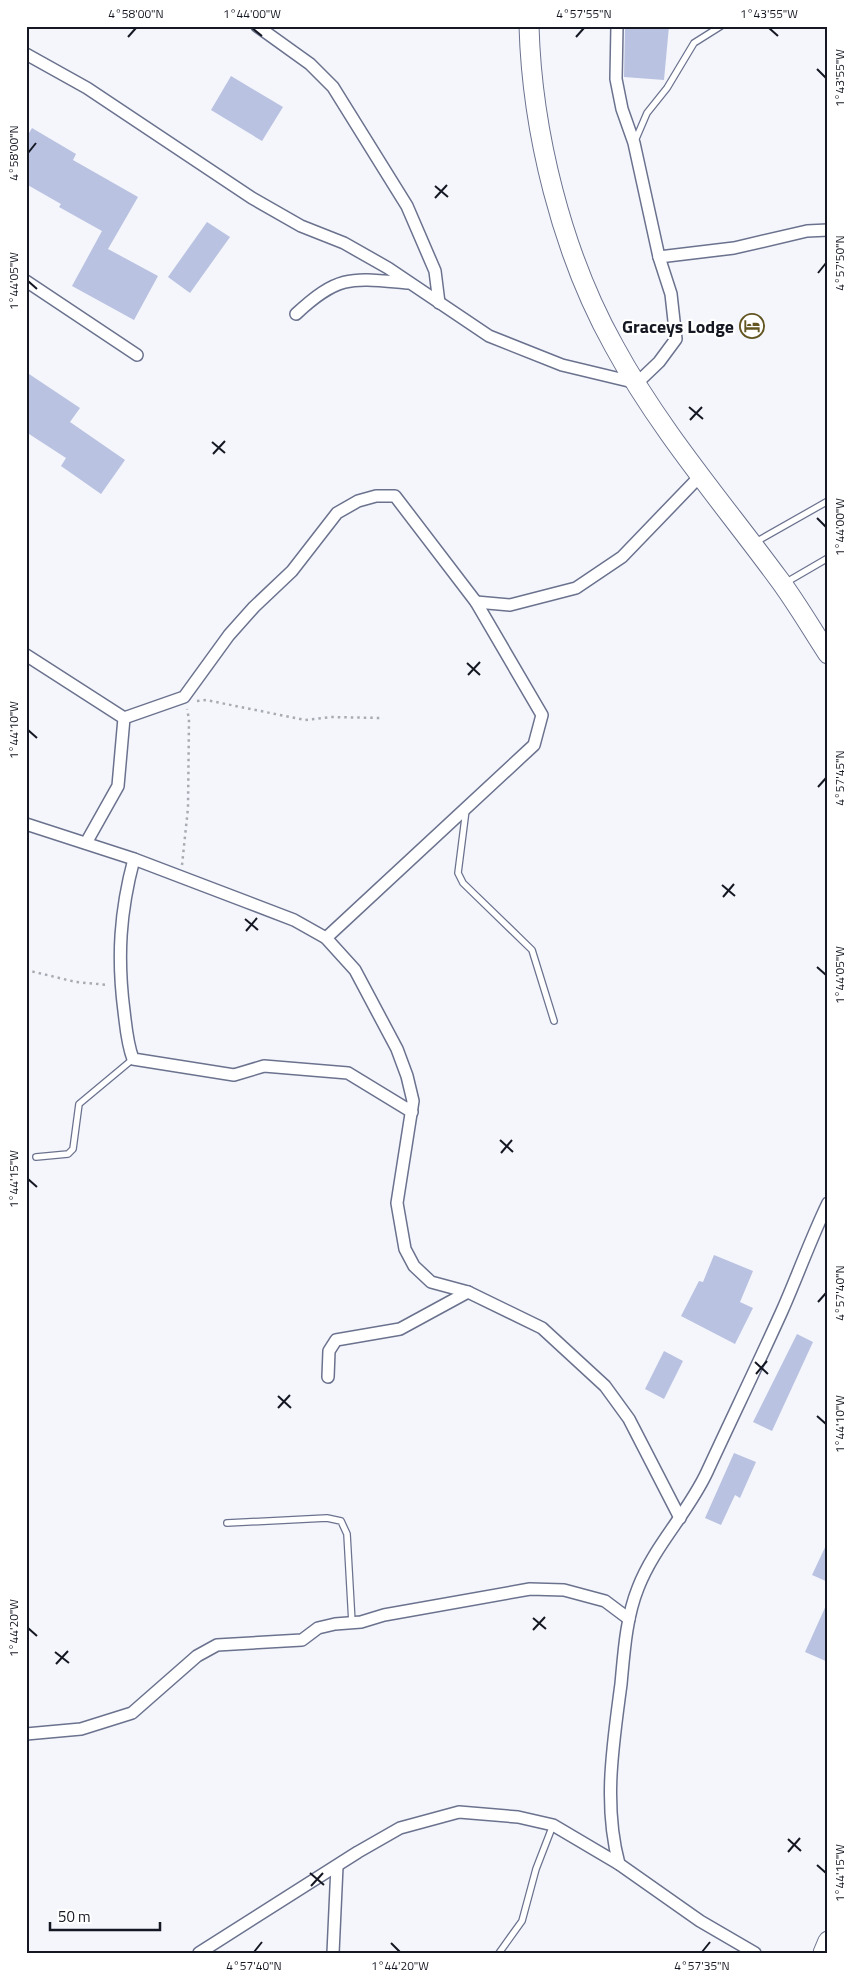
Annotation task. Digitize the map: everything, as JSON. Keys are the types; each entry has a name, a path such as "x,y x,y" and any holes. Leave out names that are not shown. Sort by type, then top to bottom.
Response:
{"highway":[{"path":"529,26 537,108 551,178 580,273 596,312 614,347 637,383 701,475 783,585 828,654"}],"street":[{"path":"256,26 310,64 333,88 406,206 435,271 439,303"},
{"path":"26,54 87,88 252,198 301,226 344,243 489,336 562,365 637,383 659,362 676,338 671,294 658,257 634,143 622,109 616,79 617,26"},
{"path":"658,257 734,248 774,237 807,231 828,230"},
{"path":"296,314 314,298 336,283 365,279 409,283"},
{"path":"26,281 137,356"},
{"path":"476,602 510,606 576,588 622,557 701,475"},
{"path":"26,656 124,718 185,700 230,635 254,607 292,572 337,514 358,502 376,496 395,496 476,602 542,715 534,745 326,938"},
{"path":"86,843 118,786 124,718"},
{"path":"26,824 134,859 294,920 326,938 355,970 397,1049 414,1101 398,1203 405,1248 414,1266 431,1282 468,1292 542,1328 606,1386 629,1419 680,1518"},
{"path":"134,859 124,896 120,930 121,986 128,1046 133,1059 234,1075 264,1066 348,1073 412,1112"},
{"path":"619,1864 612,1837 610,1776 629,1619 638,1589 652,1559 680,1518 705,1476 782,1309 806,1248 828,1203"},
{"path":"328,1378 329,1351 336,1340 400,1329 468,1292"},
{"path":"26,1734 81,1729 132,1713 197,1656 217,1646 302,1640 318,1628 530,1588 564,1590 605,1601 629,1619"},
{"path":"199,1953 336,1866 400,1828 459,1812 518,1817 554,1825 619,1864 700,1921 755,1953"},
{"path":"333,1953 336,1866"}],"lane":[{"path":"634,143 646,113 667,88 694,43 721,26"},
{"path":"752,544 828,501"},
{"path":"783,585 828,558"},
{"path":"466,808 458,874 463,883 532,950 554,1021"},
{"path":"36,1157 68,1154 73,1149 80,1104 133,1059"},
{"path":"227,1523 327,1518 341,1521 348,1534 352,1622"},
{"path":"498,1953 522,1921 536,1869 554,1825"}],"path":[{"path":"181,877 188,798 189,719 185,700 206,700 305,720 331,717 382,718"},
{"path":"26,970 76,982 121,986"}],"building":[{"path":"625,26 669,26 664,80 624,77"},
{"path":"231,76 283,107 262,141 211,110"},
{"path":"32,128 76,154 73,160 138,197 108,249 158,276 134,320 72,286 102,231 59,207 61,204 26,184 26,138"},
{"path":"207,222 230,237 190,293 168,277"},
{"path":"26,372 80,408 70,422 125,460 101,494 61,466 66,458 26,432"},
{"path":"714,1255 753,1271 740,1302 753,1308 735,1344 681,1316 699,1281 703,1282"},
{"path":"797,1334 813,1342 772,1431 753,1422"},
{"path":"664,1351 683,1361 664,1399 645,1389"},
{"path":"734,1453 756,1462 740,1498 735,1495 721,1525 705,1518"},
{"path":"828,1541 828,1582 812,1575"},
{"path":"828,1601 828,1662 805,1652"}],"place":[{"name":"Graceys Lodge","path":"752,326"}]}
